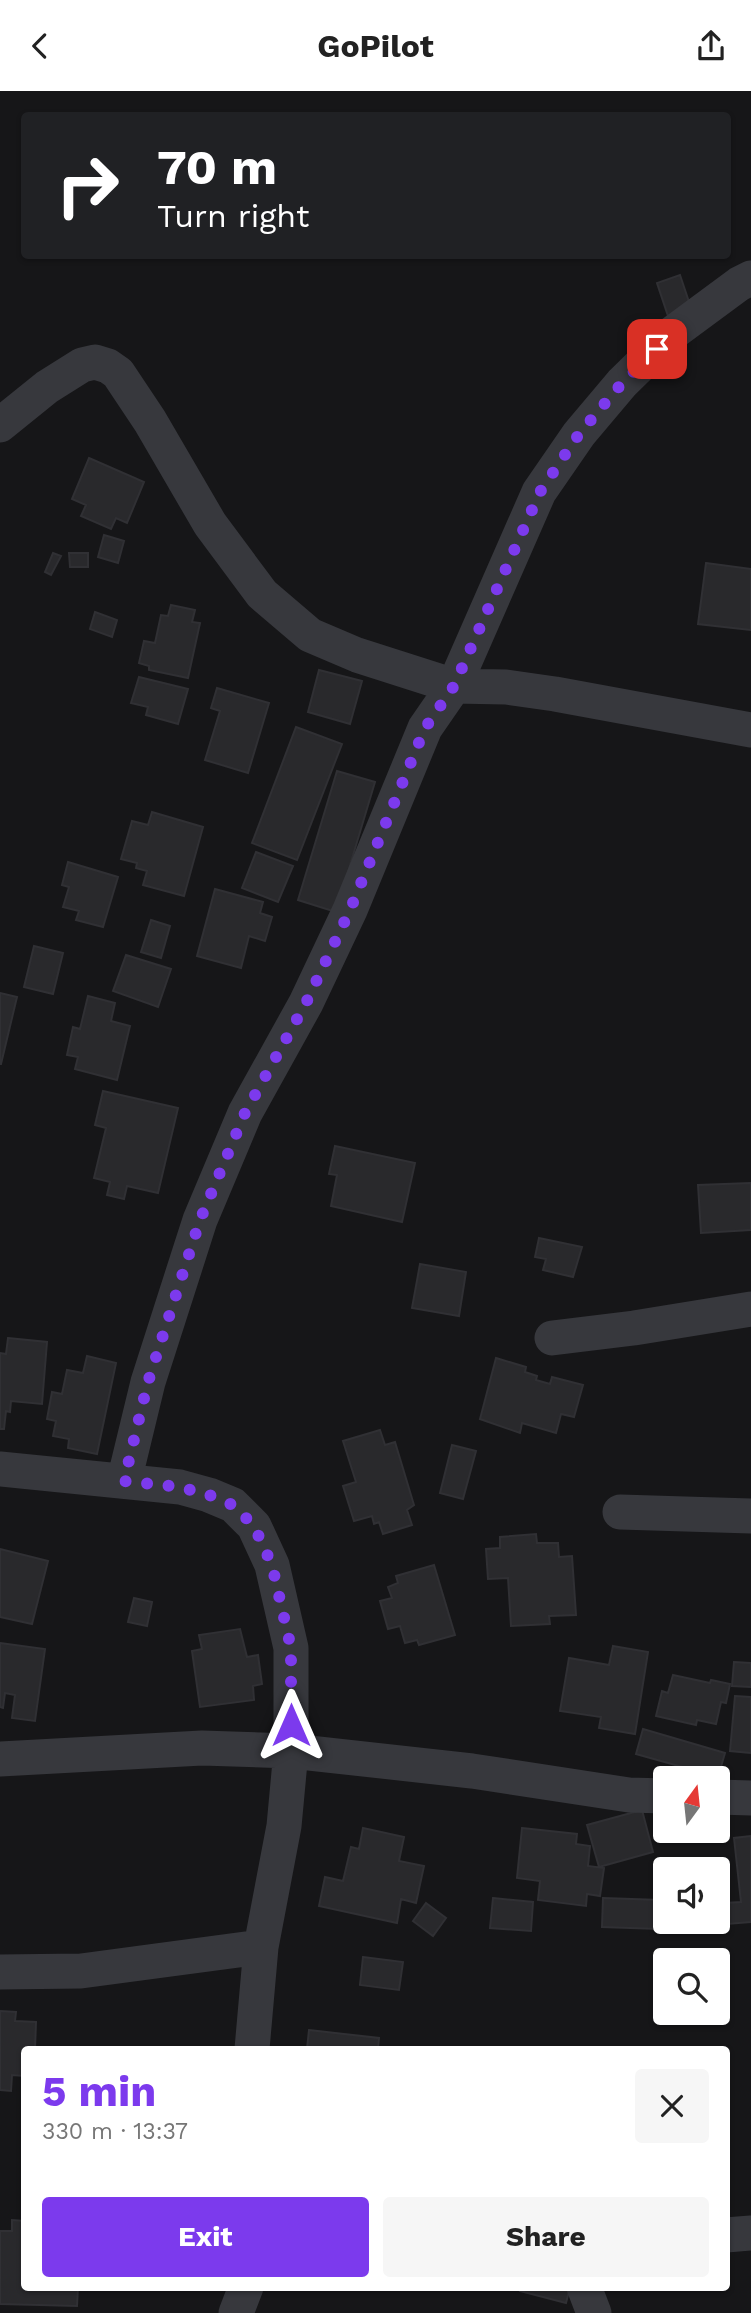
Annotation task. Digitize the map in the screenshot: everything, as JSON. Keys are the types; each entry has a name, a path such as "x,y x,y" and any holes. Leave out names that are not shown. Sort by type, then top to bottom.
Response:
{"street":[{"path":"124,1481 148,1382 205,1208 245,1113 306,1003 350,910 425,728 454,686 540,492 579,434 622,383 674,332 751,278"},
{"path":"0,425 47,387 82,365 94,362 108,366 118,373 150,421 210,524 262,594 310,635 357,655 454,686 506,687 555,694 751,730"},
{"path":"552,1338 751,1309"},
{"path":"0,1469 180,1487 209,1495 233,1505 254,1526 272,1565 291,1648 291,1751 284,1826 261,1947 252,2046"},
{"path":"620,1512 751,1516"},
{"path":"0,1759 202,1748 291,1751 472,1771 629,1795 653,1796"},
{"path":"730,1797 751,1798"},
{"path":"0,1972 81,1971 261,1947"},
{"path":"730,2235 751,2233"},
{"path":"236,2313 244,2291"},
{"path":"586,2291 594,2313"}],"building":[{"path":"680,275 691,308 668,316 657,283"},
{"path":"89,458 144,482 127,523 116,518 111,529 81,516 86,505 72,499"},
{"path":"104,535 124,541 118,563 98,557"},
{"path":"53,553 61,556 51,575 45,572"},
{"path":"69,553 88,553 88,567 70,567"},
{"path":"706,563 751,569 751,630 698,624"},
{"path":"171,605 195,610 192,622 200,623 188,678 149,670 149,666 139,663 144,641 155,643 161,615 168,616"},
{"path":"95,612 117,620 112,637 90,629"},
{"path":"319,670 362,681 350,724 308,712"},
{"path":"139,677 188,689 178,724 146,715 148,707 131,703"},
{"path":"217,688 269,703 248,773 205,760 220,711 211,708"},
{"path":"296,727 342,744 297,860 252,843"},
{"path":"337,771 375,782 336,912 298,900"},
{"path":"152,812 203,827 184,896 143,885 147,871 136,868 137,863 121,859 132,821 148,825"},
{"path":"256,852 293,866 278,902 242,888"},
{"path":"68,862 118,877 103,927 76,920 79,911 63,907 69,887 62,885"},
{"path":"215,889 263,902 260,913 272,917 265,941 249,936 241,968 197,956"},
{"path":"151,920 170,926 161,958 141,952"},
{"path":"34,946 63,953 53,994 24,987"},
{"path":"126,955 171,969 158,1007 113,991"},
{"path":"0,993 17,997 1,1064 0,1064"},
{"path":"88,996 115,1003 111,1021 130,1026 117,1080 75,1069 78,1057 67,1055 73,1027 80,1029"},
{"path":"103,1091 178,1108 158,1193 127,1186 124,1199 107,1195 110,1182 94,1178 106,1128 95,1125"},
{"path":"335,1146 415,1163 402,1222 331,1206 337,1175 329,1174"},
{"path":"751,1183 751,1230 701,1233 698,1185"},
{"path":"539,1238 582,1247 573,1277 543,1270 546,1259 535,1257"},
{"path":"420,1264 466,1272 459,1316 412,1308"},
{"path":"8,1338 47,1342 42,1404 11,1401 10,1412 6,1411 4,1429 0,1429 0,1353 6,1354"},
{"path":"87,1356 116,1363 97,1454 68,1448 69,1439 53,1436 56,1421 47,1419 52,1392 62,1394 67,1370 83,1373"},
{"path":"496,1358 526,1367 525,1372 537,1376 536,1380 550,1384 552,1377 583,1385 574,1417 561,1414 556,1433 522,1423 520,1433 480,1419"},
{"path":"380,1430 385,1445 395,1442 414,1505 407,1510 412,1525 383,1534 379,1522 374,1524 372,1516 354,1521 343,1486 356,1482 343,1441"},
{"path":"452,1445 476,1451 463,1499 440,1493"},
{"path":"536,1534 537,1543 558,1543 559,1557 572,1556 576,1615 549,1616 550,1624 511,1626 508,1578 488,1579 486,1549 500,1548 500,1537"},
{"path":"0,1549 48,1561 32,1624 0,1617"},
{"path":"434,1565 455,1635 419,1645 417,1640 405,1643 400,1626 388,1629 380,1601 392,1598 388,1587 398,1583 396,1576"},
{"path":"134,1598 152,1602 147,1626 128,1622"},
{"path":"240,1629 247,1657 258,1655 262,1684 253,1686 254,1700 200,1707 192,1651 202,1649 199,1635"},
{"path":"0,1643 45,1649 35,1721 12,1718 15,1695 5,1693 3,1708 0,1707"},
{"path":"613,1646 648,1652 635,1734 599,1728 601,1717 560,1711 569,1658 609,1665"},
{"path":"734,1662 751,1663 751,1687 732,1686"},
{"path":"673,1675 710,1683 711,1680 730,1684 726,1703 721,1702 716,1724 697,1720 696,1725 656,1716 662,1691 668,1693"},
{"path":"735,1696 751,1697 751,1753 730,1751"},
{"path":"643,1729 725,1753 721,1766 679,1766 636,1754"},
{"path":"642,1810 653,1852 599,1867 587,1825"},
{"path":"363,1828 404,1837 399,1861 424,1866 416,1903 401,1899 397,1923 319,1906 325,1877 343,1881 351,1847 359,1849"},
{"path":"522,1828 577,1834 576,1844 590,1846 588,1866 604,1868 600,1896 587,1894 586,1906 538,1900 540,1881 517,1878"},
{"path":"751,1836 751,1922 730,1924 730,1903 741,1902 734,1838"},
{"path":"493,1898 533,1902 531,1931 490,1928"},
{"path":"603,1898 653,1900 653,1929 602,1927"},
{"path":"426,1903 446,1918 433,1936 413,1921"},
{"path":"363,1957 403,1962 399,1990 360,1985"},
{"path":"0,2011 16,2012 15,2021 36,2022 35,2046 21,2046 21,2076 12,2075 11,2091 0,2090"},
{"path":"309,2030 379,2038 378,2046 307,2046"},
{"path":"12,2220 21,2221 21,2291 78,2291 77,2306 0,2304 0,2231 12,2231"},
{"path":"520,2291 569,2291 566,2303"}],"route":[{"path":"291,1725 291,1648 272,1565 254,1526 233,1505 209,1495 180,1487 124,1481 148,1382 200,1220 245,1113 306,1003 350,910 425,728 454,686 506,563 540,492 579,434 622,383 657,349"}]}
